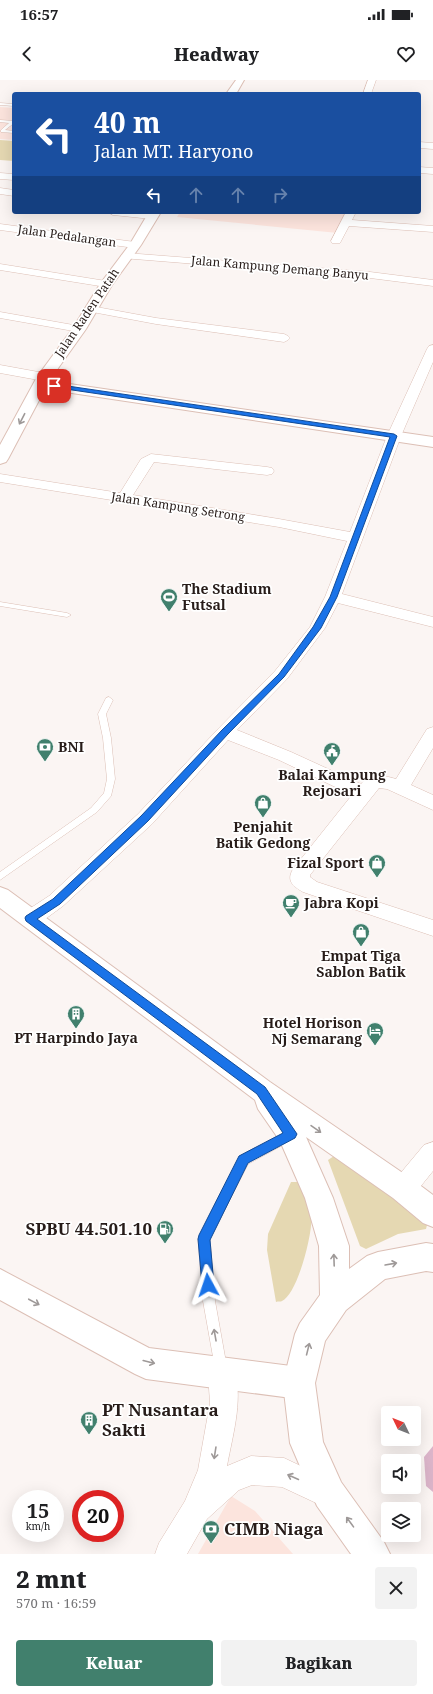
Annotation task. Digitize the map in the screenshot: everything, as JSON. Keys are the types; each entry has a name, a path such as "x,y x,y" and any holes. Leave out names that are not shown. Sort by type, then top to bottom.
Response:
{"main road":[{"path":"232,92 240,80"},
{"name":"Jalan Raden Patah","path":"1,455 42,380 79,329 106,284 135,245 154,214"},
{"path":"42,380 433,442"},
{"path":"0,896 261,1090 402,1189 433,1213"},
{"path":"261,1090 291,1134 319,1198 334,1246 335,1299"},
{"path":"372,1554 329,1494 307,1443 299,1383 311,1334 335,1299 378,1266 426,1257 433,1258"},
{"path":"0,1284 146,1363 299,1383"}],"street":[{"path":"368,92 372,80"},
{"path":"421,145 433,146"},
{"path":"421,170 433,171"},
{"path":"0,176 12,177"},
{"path":"0,191 12,193"},
{"path":"336,241 350,214"},
{"path":"345,223 433,229"},
{"name":"Jalan Pedalangan","path":"0,227 135,245"},
{"name":"Jalan Kampung Demang Banyu","path":"126,256 370,275 433,283"},
{"path":"0,267 106,284"},
{"path":"91,309 164,322 284,338"},
{"path":"0,314 79,329"},
{"path":"30,918 56,901 145,818 225,732 282,676 317,628 333,597 394,436 433,349"},
{"path":"0,369 42,380"},
{"path":"124,498 146,462 151,458 268,471"},
{"name":"Jalan Kampung Setrong","path":"0,478 279,523 356,538"},
{"path":"333,597 433,622"},
{"path":"225,732 285,756 365,794"},
{"path":"400,788 433,733"},
{"path":"433,803 378,780 373,782 300,874 300,881 310,887 433,928"},
{"path":"402,1189 433,1153"},
{"path":"170,1554 195,1511 212,1471 224,1403 222,1373"},
{"path":"195,1511 229,1480 251,1470 284,1473 329,1494"}],"lane":[{"path":"0,104 12,105"},
{"path":"0,121 12,122"},
{"path":"1,132 12,123"},
{"path":"1,132 12,132"},
{"path":"0,604 67,615"},
{"path":"0,877 94,810 108,794 111,779 107,738 102,714 109,700"},
{"path":"222,1373 209,1301 204,1239 244,1160 291,1134"}],"shaded area":[{"path":"0,107 12,108 12,140 0,139"},
{"path":"0,140 12,141 12,161 0,160"},
{"path":"179,214 348,214 338,233 177,217"},
{"path":"334,1156 428,1221 426,1229 398,1234 366,1249 360,1246 328,1160"},
{"path":"291,1182 298,1182 311,1211 312,1219 308,1245 294,1286 288,1296 282,1301 276,1302 267,1250 268,1234"},
{"path":"433,1446 433,1492 426,1486 424,1457"},
{"path":"231,1496 255,1511 293,1554 198,1554"}],"place":[{"name":"The Stadium Futsal","path":"169,612"},
{"name":"BNI","path":"45,762"},
{"name":"Balai Kampung Rejosari","path":"332,766"},
{"name":"Penjahit Batik Gedong","path":"263,818"},
{"name":"Fizal Sport","path":"377,878"},
{"name":"Jabra Kopi","path":"291,918"},
{"name":"Empat Tiga Sablon Batik","path":"361,947"},
{"name":"PT Harpindo Jaya","path":"76,1029"},
{"name":"Hotel Horison Nj Semarang","path":"375,1046"},
{"name":"SPBU 44.501.10","path":"165,1244"},
{"name":"PT Nusantara Sakti","path":"89,1435"},
{"name":"CIMB Niaga","path":"211,1544"}],"route":[{"path":"54,386 394,436 333,597 317,628 282,676 225,732 145,818 56,901 30,918 261,1090 291,1134 244,1160 204,1239 208,1285"}]}
